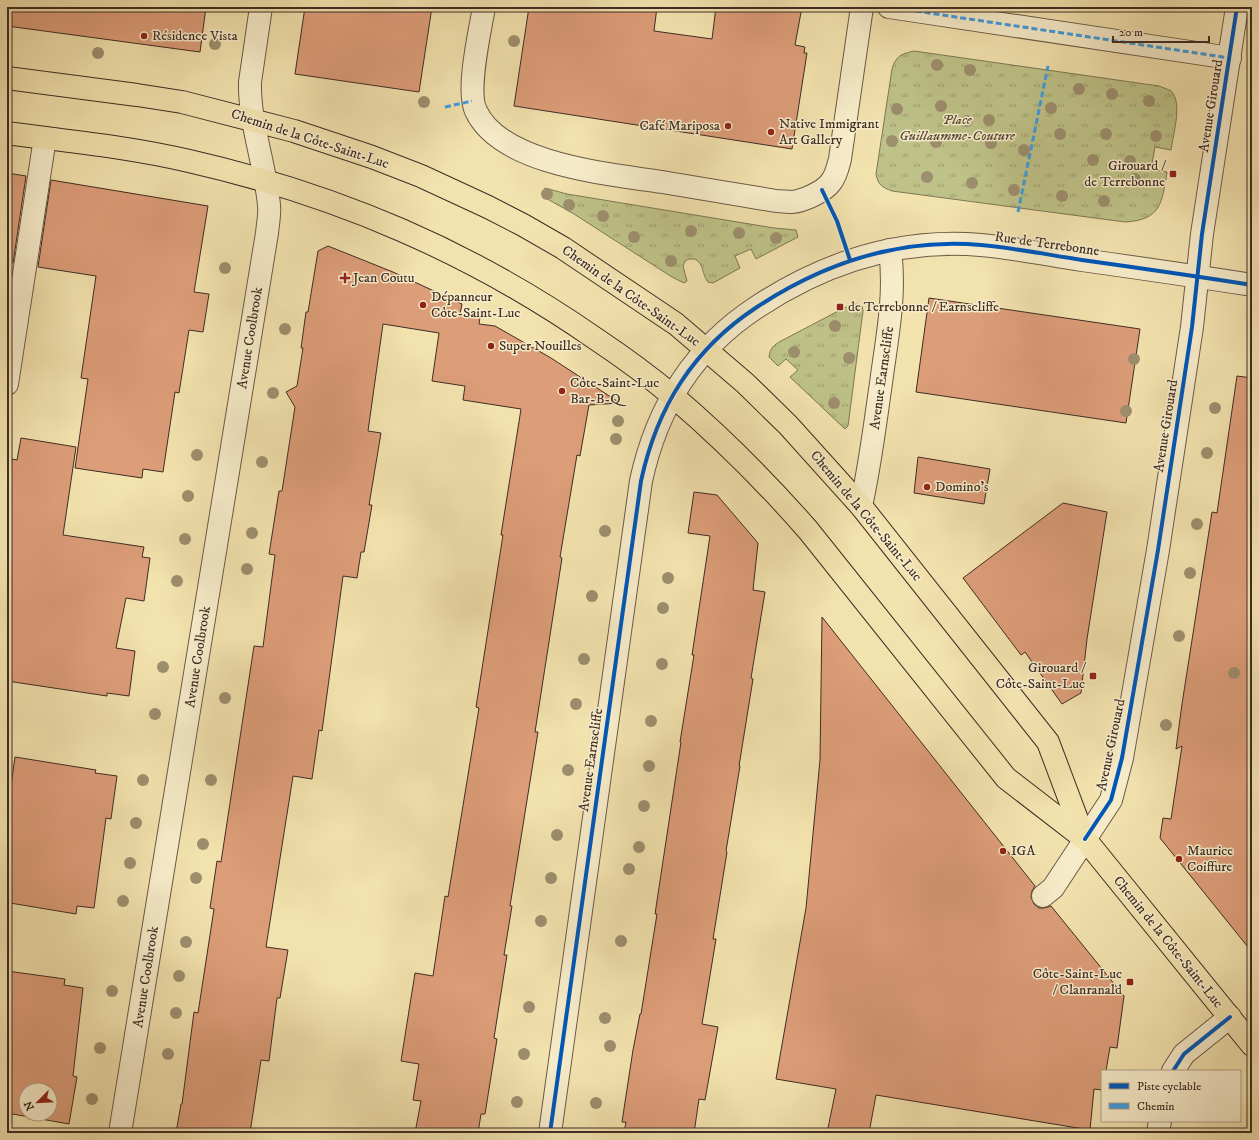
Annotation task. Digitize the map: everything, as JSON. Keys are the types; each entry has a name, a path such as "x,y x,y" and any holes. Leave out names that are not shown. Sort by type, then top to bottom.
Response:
{"main road":[{"name":"Chemin de la Côte-Saint-Luc","path":"7,78 182,102 254,120 365,154 421,176 488,207 563,248 676,324 745,383 788,425 861,506 1048,742 1084,839"},
{"name":"Chemin de la Côte-Saint-Luc","path":"7,133 102,145 181,159 266,181 369,216 463,258 512,285 559,313 637,367 673,396 744,460 778,496 808,530 1006,778 1084,839 1252,1045"}],"street":[{"name":"Avenue Coolbrook","path":"120,1133 267,233 269,206 266,181 251,107 250,82 261,7"},
{"path":"484,7 472,86 472,101 484,125 496,136 515,147 544,159 579,169 776,201 791,202 805,199 822,190 831,183 840,159 862,7"},
{"path":"890,7 1230,58"},
{"name":"Avenue Girouard","path":"1043,896 1053,888 1111,800 1122,758 1158,550 1192,327 1202,234 1238,7"},
{"path":"7,384 45,138"},
{"name":"Rue de Terrebonne","path":"673,396 682,380 706,349 742,317 790,287 814,275 850,260 890,250 934,245 981,245 1252,285"},
{"name":"Avenue Earnscliffe","path":"861,506 870,465 892,304 892,267 890,250"},
{"name":"Avenue Earnscliffe","path":"550,1133 641,481 645,461 655,430 673,396"},
{"path":"1174,1070 1184,1054 1230,1017"},
{"path":"1158,1133 1160,1122"}],"green space":[{"name":"Place Guillaumme-Couture","path":"914,51 1159,86 1171,91 1175,96 1177,111 1171,150 1155,147 1151,169 1167,172 1161,201 1158,208 1146,218 1137,221 1125,222 892,191 883,187 879,183 876,174 892,69 897,58"},
{"path":"545,188 567,194 774,228 796,230 798,237 756,259 751,249 735,256 740,268 713,283 708,282 698,261 695,259 689,259 685,261 683,266 687,281 684,283 672,277 574,214 542,196"},
{"path":"856,304 862,306 863,311 848,426 845,429 790,377 798,370 786,359 778,366 769,357 771,349 774,345 844,308"}],"building":[{"name":"Résidence Vista","path":"7,7 206,7 200,52 7,26"},
{"path":"305,7 432,7 419,92 295,74"},
{"path":"529,7 657,7 654,31 712,39 716,7 802,7 795,45 805,47 804,53 807,53 792,149 514,106"},
{"path":"7,173 26,176 13,263 7,262"},
{"path":"51,180 208,206 194,292 209,294 203,332 189,330 179,393 175,392 163,472 143,469 142,478 75,468 88,379 81,378 96,276 38,267"},
{"path":"328,246 393,272 462,304 460,314 480,317 479,324 495,326 551,358 620,403 589,405 580,456 577,455 560,557 562,558 535,732 538,732 510,906 512,906 504,955 507,955 494,1038 497,1039 485,1114 481,1114 478,1133 415,1133 421,1101 413,1100 419,1064 401,1061 415,973 433,976 445,896 448,897 479,708 476,707 521,409 463,400 465,386 432,381 439,333 383,324 368,431 381,433 369,505 372,505 364,552 361,552 357,578 343,576 322,731 319,730 312,779 293,776 266,947 288,950 280,998 277,998 269,1061 261,1060 250,1133 176,1133 182,1104 194,1012 198,1013 214,909 210,908 217,861 221,862 254,646 263,647 275,555 269,554 279,491 282,491 295,407 286,392 297,386 303,348 301,348 306,312 308,312 318,251"},
{"path":"929,298 1140,329 1126,423 916,392"},
{"path":"1237,376 1252,378 1252,952 1160,838 1163,818 1171,819 1182,746 1176,749 1182,704 1212,512 1217,513"},
{"path":"21,438 76,447 63,535 144,547 142,557 150,558 144,601 126,598 116,648 135,651 129,696 107,693 107,696 7,681 7,553 11,526 7,526 7,493 12,459 17,460"},
{"path":"918,457 990,469 984,504 914,493"},
{"path":"694,492 717,495 758,543 753,590 765,592 713,939 716,939 702,1024 718,1027 705,1100 699,1099 694,1133 624,1133 626,1122 622,1122 657,914 655,914 694,655 692,655 710,536 688,533"},
{"path":"1063,503 1107,512 1087,639 1081,693 1062,704 1025,652 1021,655 963,578"},
{"path":"822,617 1035,886 1031,897 1034,904 1039,908 1051,906 1124,996 1117,1048 1110,1047 1106,1070 1101,1070 1101,1090 1094,1089 1090,1130 876,1095 869,1133 827,1133 836,1089 776,1079 806,908 820,760"},
{"path":"15,757 96,770 95,773 117,776 111,819 106,818 94,908 77,906 76,914 10,903 12,895 7,894 7,814"},
{"path":"7,971 65,979 64,985 83,988 73,1076 77,1077 69,1124 58,1122 58,1082 18,1082 18,1115 7,1113"}],"marked path":[{"path":"889,7 1230,58"},
{"path":"1018,212 1048,66"},
{"path":"445,107 472,101"}],"cycle path":[{"path":"1085,839 1111,800 1122,758 1158,550 1192,327 1202,234 1237,7"},
{"path":"822,190 837,221 850,260"},
{"path":"550,1133 641,481 657,428 668,404 696,361 734,324 757,307 783,291 836,266 892,250 921,246 951,244 994,246 1252,285"},
{"path":"1174,1070 1184,1054 1230,1017"}],"place":[{"name":"Résidence Vista","path":"144,36"},
{"name":"Café Mariposa","path":"728,126"},
{"name":"Native Immigrant Art Gallery","path":"771,132"},
{"name":"Girouard / de Terrebonne","path":"1173,174"},
{"name":"Jean Coutu","path":"345,278"},
{"name":"Dépanneur Côte-Saint-Luc","path":"423,305"},
{"name":"de Terrebonne / Earnscliffe","path":"840,307"},
{"name":"Super Nouilles","path":"491,346"},
{"name":"Côte-Saint-Luc Bar-B-Q","path":"562,391"},
{"name":"Domino's","path":"927,487"},
{"name":"Girouard / Côte-Saint-Luc","path":"1093,676"},
{"name":"IGA","path":"1003,851"},
{"name":"Maurice Coiffure","path":"1179,859"},
{"name":"Côte-Saint-Luc / Clanranald","path":"1130,982"}]}
